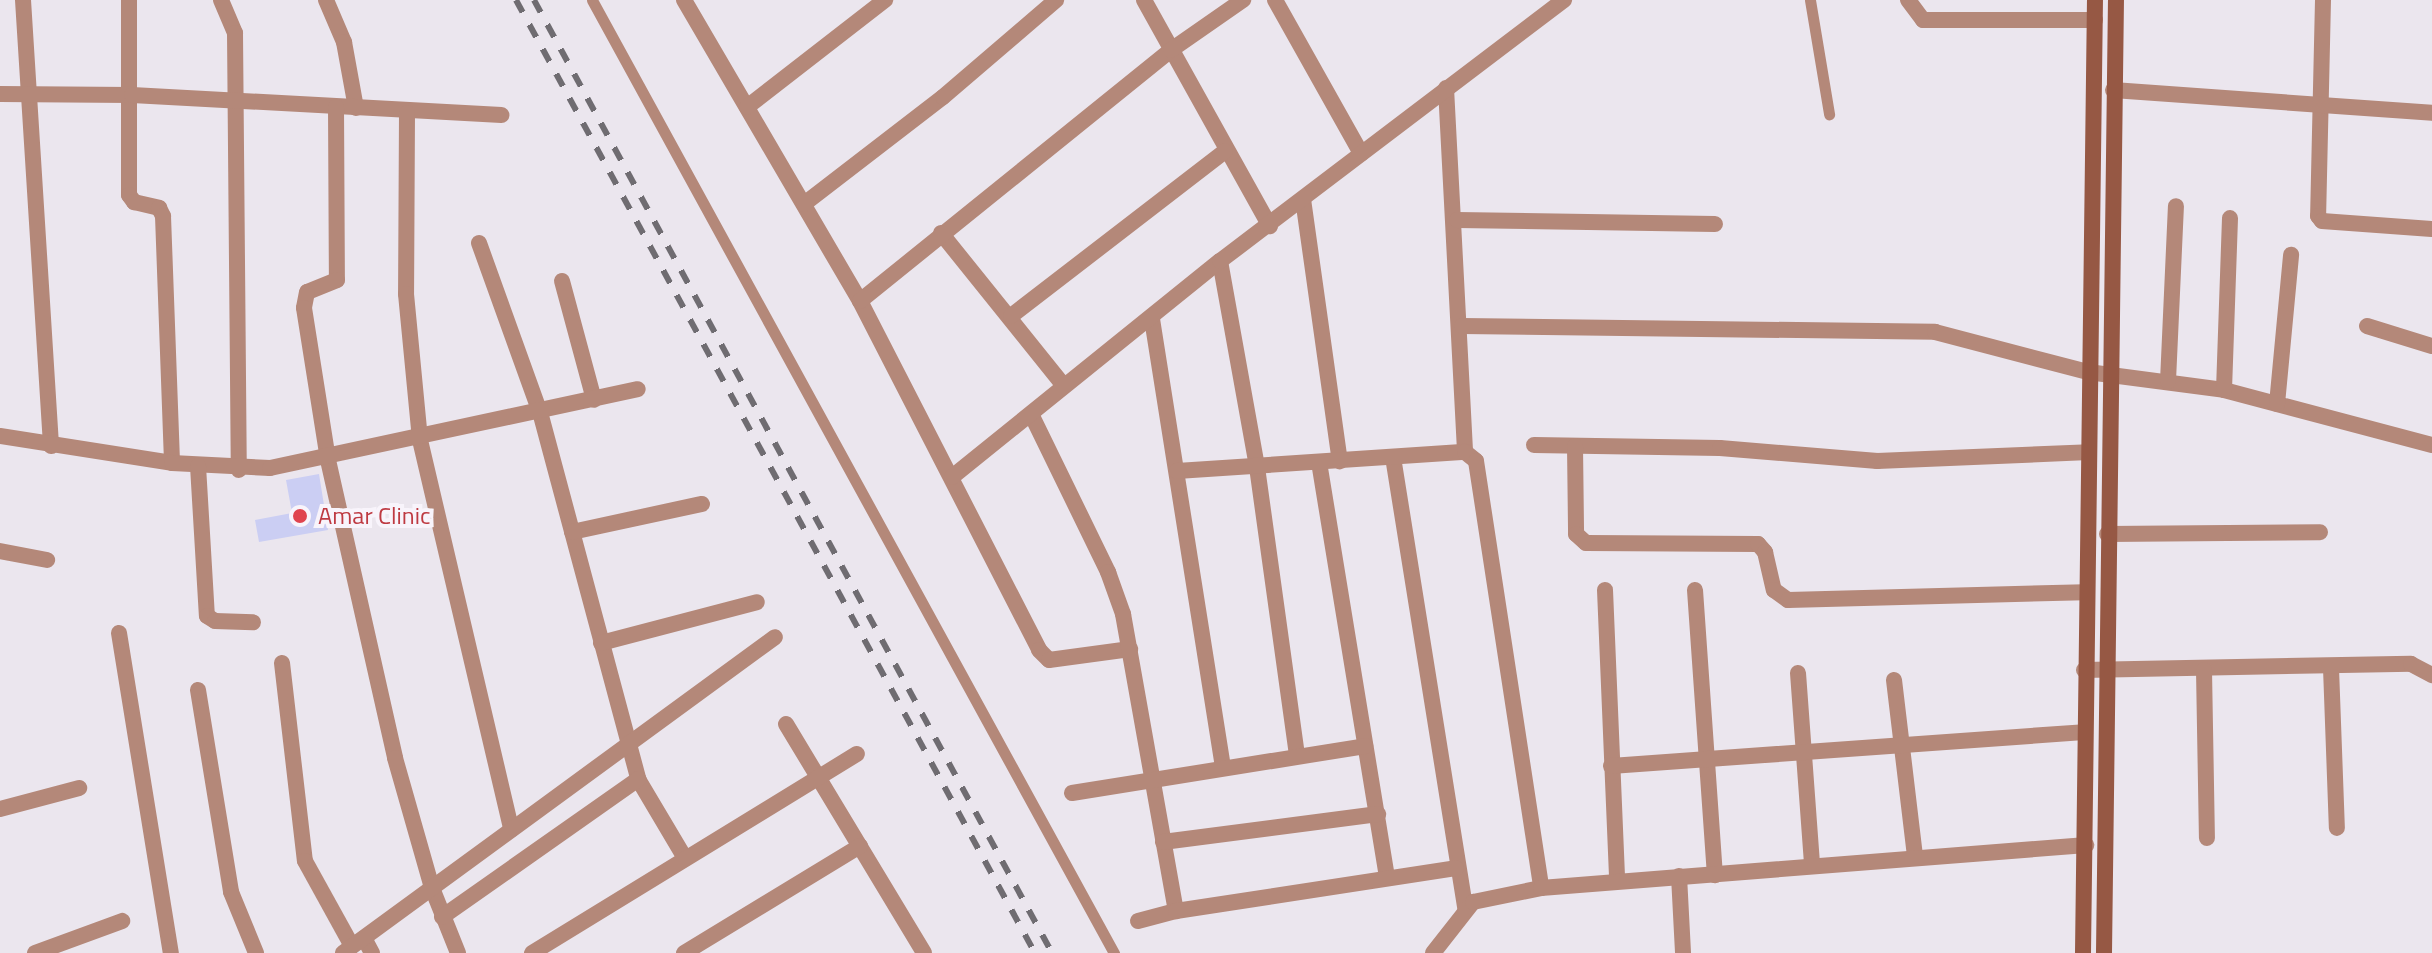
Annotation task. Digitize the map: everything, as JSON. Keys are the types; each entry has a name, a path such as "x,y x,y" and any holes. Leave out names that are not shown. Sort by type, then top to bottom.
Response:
{"main road":[{"path":"2083,953 2086,845 2084,592 2095,0"},
{"path":"2104,953 2105,670 2116,0"}],"street":[{"path":"23,0 51,446"},
{"path":"129,0 132,95 129,195 134,202 159,208 163,216 172,463"},
{"path":"221,0 235,33 239,470"},
{"path":"326,0 344,42 356,108"},
{"path":"684,0 860,301 1045,657 1130,649"},
{"path":"804,204 943,97 1056,0"},
{"path":"1144,0 1225,151 1270,226"},
{"path":"860,301 1171,50 1243,0"},
{"path":"1275,0 1361,153"},
{"path":"952,477 1032,416 1064,386 1152,319 1220,261 1564,0"},
{"path":"1908,0 1923,20 2095,20"},
{"path":"2323,0 2319,218 2432,229"},
{"path":"747,107 876,3"},
{"path":"1446,88 1457,220 1465,452 1479,466 1541,888"},
{"path":"2113,90 2432,113"},
{"path":"0,94 132,95 407,113 501,115"},
{"path":"336,107 337,280 307,292 303,301 328,460 395,758 432,888 458,953"},
{"path":"407,113 406,294 420,440 511,829"},
{"path":"1011,316 1225,151"},
{"path":"1303,199 1340,461"},
{"path":"2168,381 2176,206"},
{"path":"2224,390 2230,218"},
{"path":"1457,220 1715,224"},
{"path":"941,233 1011,316 1064,386"},
{"path":"479,243 540,412 638,779 685,858"},
{"path":"2277,404 2291,255"},
{"path":"1220,261 1257,467 1297,754"},
{"path":"562,281 594,400"},
{"path":"1152,319 1223,766"},
{"path":"1462,326 1935,332 2088,372 2224,390 2432,445"},
{"path":"2367,326 2432,346"},
{"path":"0,436 51,446 239,470 328,460 638,389"},
{"path":"1032,416 1108,572 1130,649 1176,911"},
{"path":"1534,445 1720,448 1877,461 2089,452"},
{"path":"1575,446 1576,534 1586,543 1758,544 1765,552 1774,590 1788,600 2084,592"},
{"path":"1177,471 1465,452"},
{"path":"1393,457 1456,868 1465,908"},
{"path":"1319,462 1387,877"},
{"path":"198,466 207,616 215,621 253,622"},
{"path":"572,532 702,504"},
{"path":"2107,534 2320,532"},
{"path":"0,551 47,560"},
{"path":"1605,590 1617,879"},
{"path":"1695,590 1715,875"},
{"path":"601,643 757,602"},
{"path":"119,633 171,953"},
{"path":"282,663 305,861 358,948 511,829 775,637"},
{"path":"2084,670 2331,668 2411,664 2432,675"},
{"path":"2331,668 2337,828"},
{"path":"2204,670 2207,838"},
{"path":"1798,673 1806,749 1812,864"},
{"path":"1894,680 1915,857"},
{"path":"198,690 231,892 256,953"},
{"path":"786,724 924,953"},
{"path":"1611,766 1806,749 2084,732"},
{"path":"1072,793 1297,754 1365,746"},
{"path":"532,953 818,775 857,754"},
{"path":"442,917 638,779"},
{"path":"0,809 79,788"},
{"path":"1163,842 1378,814"},
{"path":"1434,953 1465,908 1485,898 1541,888 1617,879 1715,875 1812,864 2086,845"},
{"path":"684,953 860,846"},
{"path":"1138,921 1176,911 1456,868"},
{"path":"1679,876 1683,953"},
{"path":"35,953 122,921"}],"lane":[{"path":"592,0 1114,953"},
{"path":"1810,0 1829,114"}],"building":[{"path":"319,474 328,530 259,542 255,520 292,513 286,480"}],"railway":[{"path":"516,0 1035,953"},
{"path":"534,0 1052,953"}],"place":[{"name":"Amar Clinic","path":"300,516"}]}
